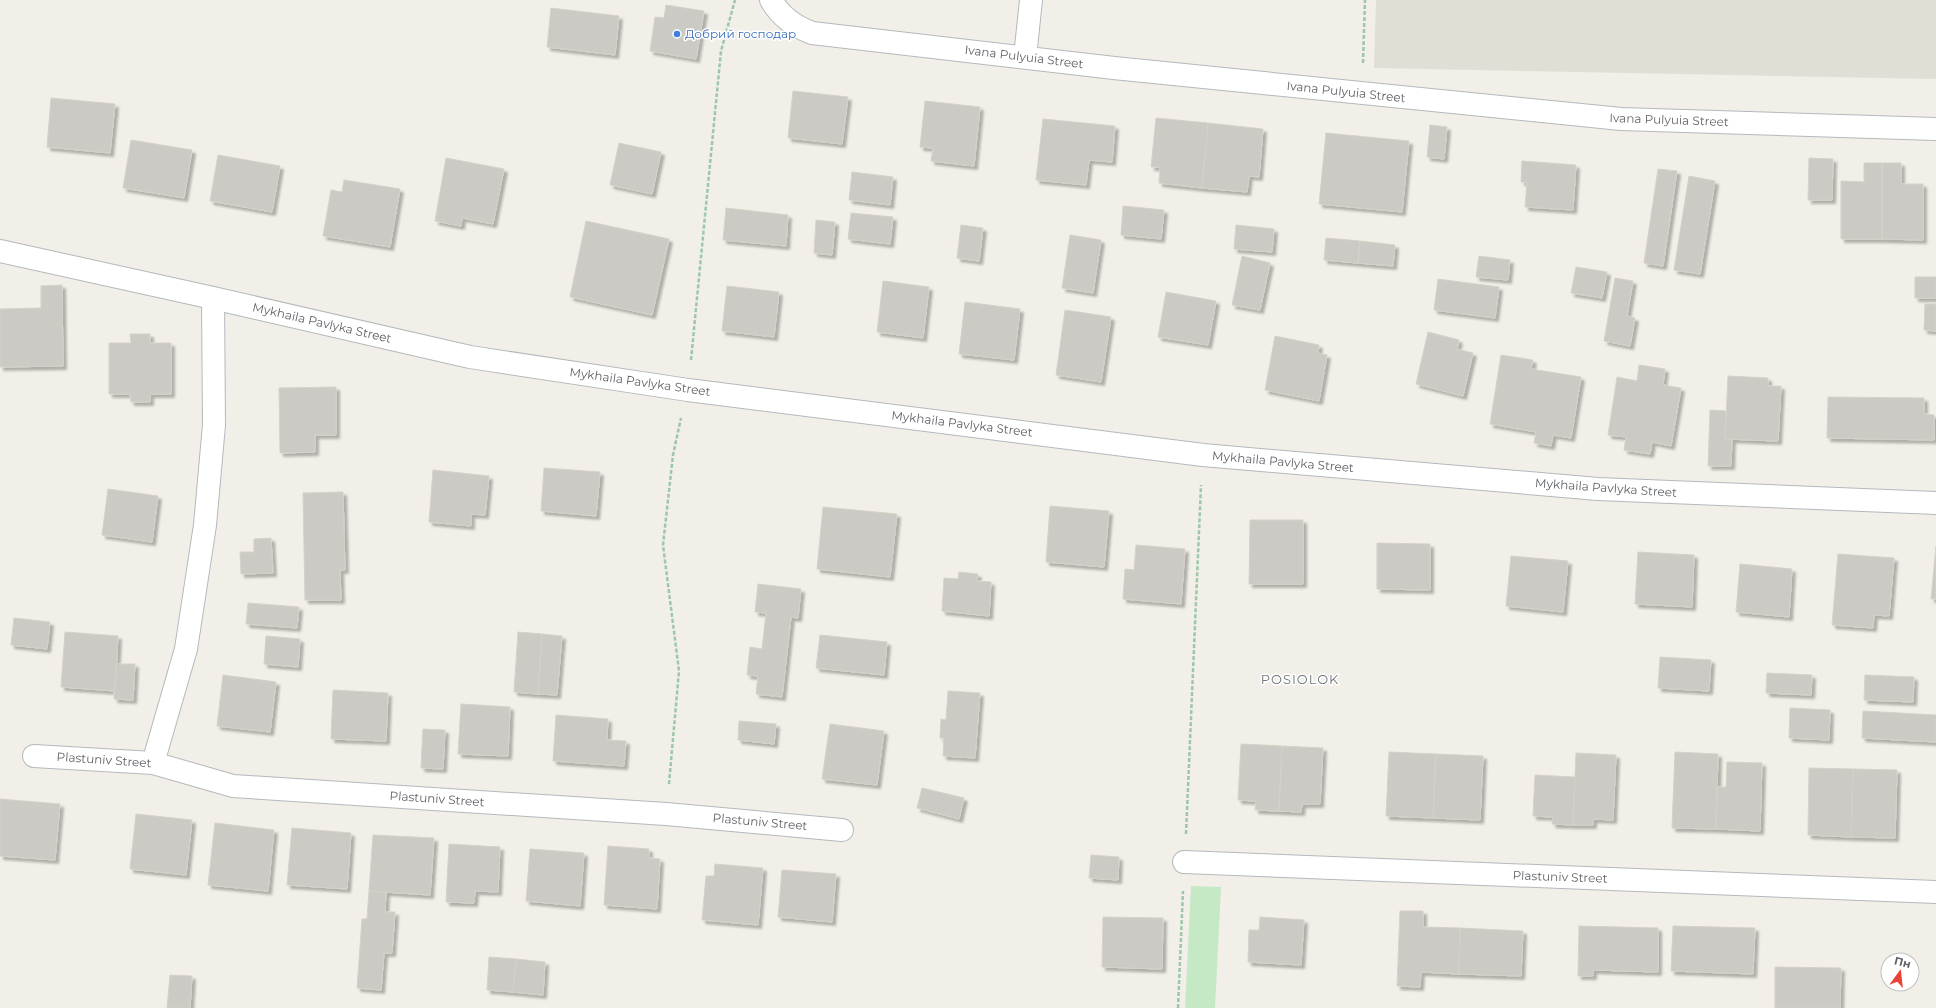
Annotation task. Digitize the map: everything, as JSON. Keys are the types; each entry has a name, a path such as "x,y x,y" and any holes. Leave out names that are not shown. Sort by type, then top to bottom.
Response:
{"street":[{"name":"Ivana Pulyuia Street","path":"771,0 780,14 795,26 812,34 1114,68 1621,119 1936,129"},
{"path":"1026,57 1031,0"},
{"name":"Mykhaila Pavlyka Street","path":"0,251 470,357 688,390 1203,454 1598,489 1936,503"},
{"path":"153,763 186,649 205,525 214,425 213,298"},
{"name":"Plastuniv Street","path":"34,756 153,763 233,786 666,814 842,830"},
{"name":"Plastuniv Street","path":"1184,862 1936,892"}],"path":[{"path":"666,814 679,672 663,545 673,455 688,390 721,51 735,0"},
{"path":"1362,93 1365,0"},
{"path":"1178,1008 1203,454"}],"shaded area":[{"path":"1376,0 1936,0 1936,79 1374,68"}],"green space":[{"path":"1191,886 1221,887 1215,1008 1185,1008"}],"building":[{"path":"666,5 704,11 696,59 650,51 655,17 664,18"},
{"path":"551,8 619,16 615,55 547,47"},
{"path":"793,91 848,97 842,144 788,138"},
{"path":"51,98 115,104 110,153 47,147"},
{"path":"925,101 980,107 974,166 931,161 933,148 920,147"},
{"path":"1156,118 1208,123 1202,188 1159,183 1160,167 1151,167"},
{"path":"1043,119 1115,126 1112,162 1089,160 1086,185 1036,180"},
{"path":"1208,123 1263,129 1259,177 1249,176 1247,192 1202,188"},
{"path":"1430,125 1447,127 1444,159 1427,157"},
{"path":"1326,133 1409,141 1402,212 1319,204"},
{"path":"131,140 192,150 184,198 123,188"},
{"path":"619,143 661,152 652,194 610,185"},
{"path":"218,155 280,166 272,212 210,201"},
{"path":"446,158 504,169 493,224 462,218 461,226 435,221"},
{"path":"1809,158 1833,159 1832,200 1808,200"},
{"path":"1522,161 1576,165 1573,210 1525,207 1527,182 1521,182"},
{"path":"1864,163 1882,163 1882,239 1841,239 1841,181 1864,182"},
{"path":"1882,163 1901,163 1901,184 1923,184 1923,240 1882,239"},
{"path":"1658,169 1677,171 1663,266 1644,263"},
{"path":"852,172 893,177 890,205 849,200"},
{"path":"1689,176 1715,181 1700,274 1674,270"},
{"path":"344,180 400,189 390,247 323,236 331,190 342,192"},
{"path":"1123,206 1164,210 1161,239 1121,235"},
{"path":"726,208 788,215 786,246 723,240"},
{"path":"851,213 893,217 890,244 848,239"},
{"path":"816,220 835,222 832,255 814,253"},
{"path":"586,221 669,239 652,315 570,297"},
{"path":"961,225 983,228 979,261 957,258"},
{"path":"1236,225 1274,229 1272,252 1234,249"},
{"path":"1070,235 1101,240 1093,293 1062,288"},
{"path":"1326,238 1360,241 1358,263 1324,260"},
{"path":"1360,241 1395,245 1393,266 1358,263"},
{"path":"1242,256 1270,263 1260,310 1232,305"},
{"path":"1479,256 1510,260 1508,280 1476,277"},
{"path":"1576,267 1607,272 1602,298 1571,293"},
{"path":"1915,277 1936,277 1936,298 1915,298"},
{"path":"1615,278 1633,281 1627,316 1635,318 1630,346 1604,341"},
{"path":"1438,279 1499,287 1495,318 1434,310"},
{"path":"883,281 929,287 923,338 877,332"},
{"path":"62,285 63,366 0,367 0,309 41,308 41,286"},
{"path":"727,286 779,292 774,337 722,331"},
{"path":"1166,292 1216,301 1208,345 1158,337"},
{"path":"965,302 1020,309 1014,360 959,354"},
{"path":"1925,304 1936,304 1936,331 1924,330"},
{"path":"1065,310 1111,317 1101,382 1056,375"},
{"path":"1428,332 1459,340 1457,349 1473,353 1463,396 1416,384"},
{"path":"130,334 150,334 150,343 171,343 171,394 150,394 150,402 131,402 130,394 109,394 109,343 131,343"},
{"path":"1275,336 1319,345 1318,353 1327,355 1319,401 1265,390"},
{"path":"1501,355 1533,360 1531,369 1581,377 1571,438 1553,435 1551,446 1534,443 1536,432 1490,424"},
{"path":"1639,365 1665,369 1663,385 1681,388 1671,446 1652,442 1650,454 1624,450 1626,437 1608,435 1617,377 1637,381"},
{"path":"1728,376 1768,378 1768,386 1781,386 1778,441 1725,439"},
{"path":"336,387 336,435 315,435 315,452 280,453 279,388"},
{"path":"1828,397 1924,398 1924,414 1934,415 1934,440 1827,438"},
{"path":"1710,410 1726,411 1725,439 1732,439 1731,466 1708,466"},
{"path":"544,468 600,472 596,516 541,511"},
{"path":"433,470 489,476 485,515 471,514 471,526 429,522"},
{"path":"108,489 158,496 152,542 102,535"},
{"path":"343,492 345,570 340,570 341,600 305,600 303,493"},
{"path":"1050,506 1109,511 1104,567 1046,562"},
{"path":"823,507 897,514 890,577 817,569"},
{"path":"1250,520 1303,520 1303,584 1249,584"},
{"path":"271,538 273,573 241,574 240,552 254,552 254,539"},
{"path":"1377,543 1430,544 1430,590 1377,589"},
{"path":"1136,545 1185,549 1181,604 1123,599 1125,569 1134,570"},
{"path":"1936,546 1936,599 1931,599"},
{"path":"1638,552 1694,555 1692,607 1635,604"},
{"path":"1838,554 1894,558 1889,616 1874,615 1873,628 1832,625"},
{"path":"1511,556 1568,561 1563,612 1506,606"},
{"path":"1740,564 1792,569 1789,617 1736,612"},
{"path":"959,572 978,574 977,581 991,582 989,616 942,611 944,578 958,579"},
{"path":"758,584 801,589 798,618 791,617 782,697 756,694 758,676 747,675 750,647 762,649 766,613 755,612"},
{"path":"248,603 299,607 297,628 246,624"},
{"path":"14,618 50,622 47,649 11,645"},
{"path":"65,632 118,636 115,691 61,687"},
{"path":"518,632 542,634 538,694 514,692"},
{"path":"542,634 562,636 557,695 538,694"},
{"path":"820,635 887,642 884,675 816,668"},
{"path":"266,636 300,639 298,667 264,664"},
{"path":"1660,657 1711,660 1709,691 1658,688"},
{"path":"116,664 135,664 133,700 114,699"},
{"path":"1767,673 1812,675 1811,695 1766,693"},
{"path":"223,675 276,682 270,732 217,726"},
{"path":"1865,675 1914,677 1913,702 1864,700"},
{"path":"333,690 388,693 386,741 331,739"},
{"path":"948,691 980,693 975,758 943,756 944,738 940,738 941,719 946,720"},
{"path":"461,704 510,707 508,756 458,754"},
{"path":"1790,708 1830,710 1829,740 1789,738"},
{"path":"1863,711 1936,715 1936,742 1862,738"},
{"path":"556,715 608,719 607,740 626,741 624,766 553,761"},
{"path":"739,721 776,724 774,744 738,740"},
{"path":"830,724 884,731 877,785 822,779"},
{"path":"423,729 445,730 443,769 421,768"},
{"path":"1241,744 1282,746 1279,811 1255,810 1256,801 1238,800"},
{"path":"1282,746 1323,748 1320,804 1302,804 1301,812 1279,811"},
{"path":"1389,752 1436,754 1433,818 1386,816"},
{"path":"1675,752 1718,754 1716,829 1672,828"},
{"path":"1576,753 1616,755 1613,820 1593,819 1593,825 1573,825"},
{"path":"1436,754 1483,756 1480,820 1433,818"},
{"path":"1727,762 1762,763 1760,831 1716,829 1717,787 1726,787"},
{"path":"1809,768 1853,769 1851,837 1808,835"},
{"path":"1853,769 1897,770 1895,838 1851,837"},
{"path":"1535,775 1575,777 1573,825 1552,824 1553,817 1533,816"},
{"path":"922,788 964,798 959,819 917,808"},
{"path":"0,799 60,804 55,860 0,856"},
{"path":"136,814 192,820 186,875 130,869"},
{"path":"215,823 274,830 268,891 208,885"},
{"path":"292,828 351,833 347,889 287,885"},
{"path":"373,835 434,838 430,895 369,891"},
{"path":"449,844 500,847 498,892 475,891 474,903 446,902"},
{"path":"608,846 649,849 649,858 660,859 657,909 604,905"},
{"path":"530,849 584,853 580,906 526,901"},
{"path":"1091,855 1119,857 1118,880 1089,878"},
{"path":"715,864 763,868 758,925 702,920 706,876 714,876"},
{"path":"782,870 836,874 832,922 778,917"},
{"path":"369,891 386,892 385,912 395,912 392,953 384,953 381,990 357,988 362,919 367,919"},
{"path":"1400,911 1423,911 1423,927 1460,928 1459,974 1421,972 1420,987 1397,986"},
{"path":"1103,917 1163,918 1162,969 1102,967"},
{"path":"1260,917 1304,920 1301,965 1248,962 1249,930 1259,930"},
{"path":"1579,926 1658,928 1658,972 1593,970 1593,976 1578,976"},
{"path":"1673,926 1755,928 1753,974 1671,971"},
{"path":"1460,928 1523,931 1521,976 1459,974"},
{"path":"489,957 516,959 513,992 487,990"},
{"path":"516,959 545,962 543,995 513,992"},
{"path":"1775,967 1841,968 1840,1008 1775,1008"},
{"path":"170,975 192,976 190,1008 167,1008"}],"place":[{"name":"Добрий господар","path":"677,34"}],"district":[{"name":"POSIOLOK","path":"1300,679"}]}
